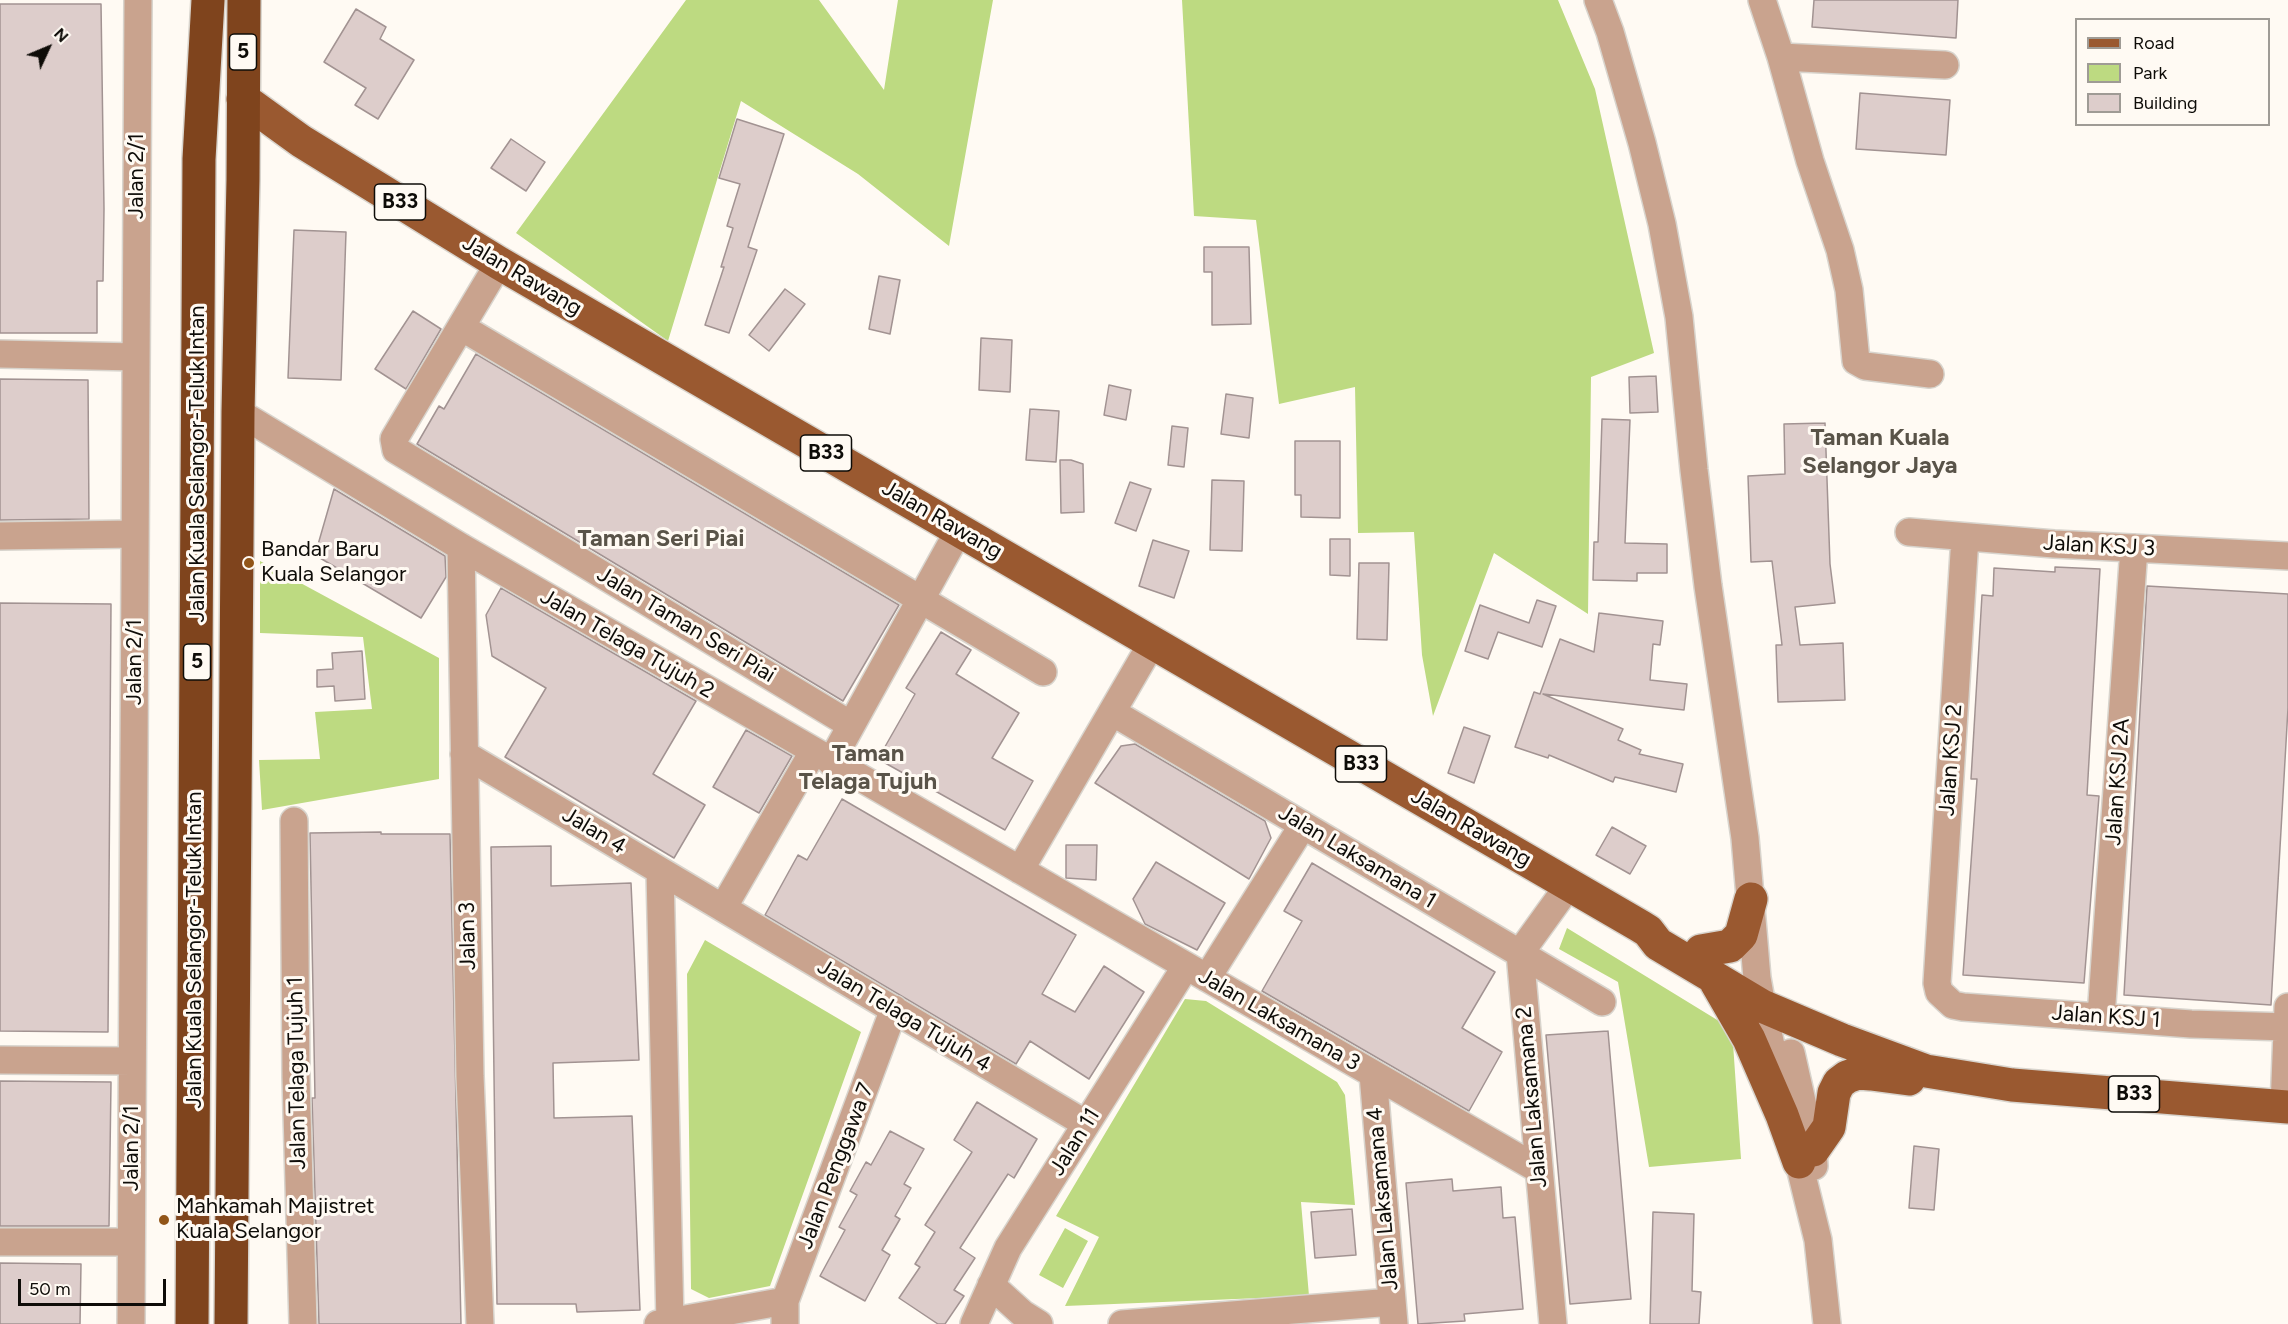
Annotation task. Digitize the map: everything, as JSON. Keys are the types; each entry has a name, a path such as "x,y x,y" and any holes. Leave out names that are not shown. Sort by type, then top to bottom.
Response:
{"highway":[{"name":"Jalan Kuala Selangor-Teluk Intan","path":"192,1324 199,159 208,0"},
{"path":"199,322 215,227 216,154 222,124 230,110 243,99 227,80 220,60 214,0"},
{"name":"Jalan Kuala Selangor-Teluk Intan","path":"231,1324 238,412 244,0"}],"main road":[{"name":"Jalan Rawang","path":"243,99 301,141 499,263 1648,931 1658,944 1707,964 1769,997 1840,1019 1945,1061 1981,1081 2286,1107"},
{"path":"1751,899 1741,935 1707,964 1749,1039 1782,1115 1806,1156 1829,1128 1834,1093 1839,1083 1847,1077 1858,1073 1871,1074 1960,1087 1981,1081"}],"street":[{"name":"Jalan 2/1","path":"131,1324 138,0"},
{"path":"1598,0 1610,32 1642,143 1662,224 1679,317 1708,586 1725,689 1751,899 1769,997 1806,1156 1827,1324"},
{"path":"1762,0 1781,57 1810,161 1840,249 1849,290 1856,361 1865,366 1930,374"},
{"path":"1781,57 1945,66"},
{"name":"Jalan Taman Seri Piai","path":"499,263 394,439 396,450 851,725"},
{"path":"461,327 1043,672"},
{"path":"0,354 136,357"},
{"name":"Jalan Telaga Tujuh 2","path":"238,412 461,547 1020,870"},
{"path":"723,908 822,757 851,725 959,530"},
{"name":"Jalan KSJ 3","path":"1909,532 2288,556"},
{"path":"0,536 135,534"},
{"name":"Jalan KSJ 2","path":"1937,983 1965,537"},
{"name":"Jalan 3","path":"461,547 470,1076 480,1324"},
{"name":"Jalan KSJ 2A","path":"2101,1017 2134,548"},
{"path":"1020,870 1152,643"},
{"name":"Jalan Laksamana 1","path":"1112,712 1602,1002"},
{"name":"Jalan 4","path":"464,754 723,908"},
{"name":"Jalan Telaga Tujuh 1","path":"294,821 296,1077 303,1324"},
{"name":"Jalan 11","path":"974,1324 1008,1248 1086,1124 1303,825"},
{"path":"660,870 664,1323 785,1312"},
{"name":"Jalan Laksamana 3","path":"1020,870 1538,1168"},
{"path":"1520,953 1569,885"},
{"name":"Jalan Telaga Tujuh 4","path":"723,908 1086,1124"},
{"name":"Jalan Laksamana 2","path":"1520,953 1553,1324"},
{"name":"Jalan KSJ 1","path":"1937,983 1939,992 1946,999 1953,1005 1963,1007 2191,1024 2287,1017"},
{"name":"Jalan Penggawa 7","path":"785,1312 894,1009"},
{"path":"2286,1107 2287,1017"},
{"path":"0,1060 132,1061"},
{"name":"Jalan Laksamana 4","path":"1373,1074 1393,1313"},
{"path":"0,1242 131,1242"},
{"path":"991,1285 1006,1300 1039,1324"},
{"path":"1122,1324 1393,1313"}],"green space":[{"path":"686,0 819,0 884,90 898,0 993,0 949,246 858,174 741,101 668,341 516,233"},
{"path":"1182,0 1558,0 1595,89 1654,353 1591,377 1588,614 1494,553 1433,716 1422,655 1414,532 1358,533 1355,387 1279,404 1256,220 1194,216"},
{"path":"260,561 439,658 439,779 262,810 259,760 320,759 315,712 372,709 363,637 260,633"},
{"path":"1567,928 1732,1029 1741,1159 1649,1167 1618,982 1559,949"},
{"path":"705,940 861,1032 770,1286 709,1298 691,1289 687,974"},
{"path":"1185,999 1206,1001 1337,1082 1345,1095 1355,1205 1301,1202 1309,1296 1065,1306 1099,1237 1056,1216"},
{"path":"1065,1228 1088,1241 1063,1288 1039,1275"}],"building":[{"path":"1814,0 1958,0 1956,38 1812,27"},
{"path":"0,4 101,4 104,209 103,281 97,281 97,333 0,333"},
{"path":"356,9 386,27 380,39 414,60 378,119 355,105 366,88 324,62"},
{"path":"1860,93 1950,100 1946,155 1856,149"},
{"path":"737,119 784,134 748,247 757,250 729,333 705,325 724,267 721,267 733,228 727,226 740,184 719,178"},
{"path":"511,139 545,162 526,191 491,168"},
{"path":"294,230 346,232 341,380 288,378"},
{"path":"1204,247 1249,247 1251,324 1212,325 1212,272 1204,272"},
{"path":"879,276 900,280 890,334 869,329"},
{"path":"785,289 805,304 769,351 749,335"},
{"path":"413,311 441,329 406,389 375,369"},
{"path":"981,338 1012,340 1010,392 979,390"},
{"path":"476,354 899,605 843,701 417,444 439,406 444,409"},
{"path":"1656,376 1658,412 1630,413 1629,377"},
{"path":"0,379 88,380 89,519 0,520"},
{"path":"1109,385 1131,390 1126,420 1104,415"},
{"path":"1226,394 1253,398 1249,438 1221,434"},
{"path":"1030,409 1059,411 1056,462 1026,460"},
{"path":"1602,419 1630,420 1625,543 1667,544 1667,573 1637,573 1637,581 1593,580 1594,542 1598,542"},
{"path":"1825,423 1830,564 1835,603 1795,607 1800,645 1843,643 1845,700 1778,702 1776,645 1782,645 1772,561 1751,562 1748,476 1785,474 1784,424"},
{"path":"1172,426 1188,428 1184,467 1168,465"},
{"path":"1295,441 1340,441 1340,518 1301,517 1301,495 1295,495"},
{"path":"1060,460 1071,460 1083,464 1084,512 1061,513"},
{"path":"1212,480 1244,481 1242,551 1210,550"},
{"path":"1130,482 1151,489 1136,531 1115,523"},
{"path":"334,489 445,556 446,577 421,618 315,555"},
{"path":"1330,539 1350,539 1350,576 1330,575"},
{"path":"1153,540 1189,551 1174,598 1139,586"},
{"path":"1359,563 1389,563 1387,640 1357,639"},
{"path":"2055,567 2100,569 2087,795 2099,796 2084,983 1963,975 1977,779 1971,779 1982,595 1993,596 1994,568 2055,572"},
{"path":"2147,586 2288,594 2288,708 2271,1005 2124,995"},
{"path":"501,588 696,701 653,774 705,805 674,858 505,757 546,688 492,656 486,615"},
{"path":"1537,600 1556,606 1542,647 1498,632 1488,659 1465,651 1480,605 1529,623"},
{"path":"0,603 111,604 108,1032 0,1031"},
{"path":"1599,613 1663,621 1660,645 1653,644 1650,680 1687,684 1684,710 1543,694 1623,729 1618,740 1641,750 1639,754 1683,764 1676,792 1615,777 1613,782 1549,755 1548,758 1515,747 1534,692 1540,694 1560,639 1594,652"},
{"path":"941,632 971,650 956,674 1019,713 992,758 1033,781 1005,830 878,759 915,694 906,688"},
{"path":"362,651 365,699 335,701 334,686 317,687 317,670 333,669 332,653"},
{"path":"1464,727 1490,736 1474,783 1448,773"},
{"path":"746,730 792,756 759,813 713,787"},
{"path":"1135,744 1265,821 1271,838 1249,879 1095,783 1121,746"},
{"path":"842,799 1076,935 1042,994 1075,1012 1104,966 1144,992 1089,1079 1030,1041 1016,1064 765,915 798,855 807,860"},
{"path":"1612,827 1646,846 1630,874 1596,855"},
{"path":"381,832 381,834 450,834 461,1324 319,1324 312,1098 315,1098 310,833"},
{"path":"1066,845 1097,845 1096,880 1066,878"},
{"path":"551,846 551,886 631,883 639,1060 553,1063 554,1118 632,1116 640,1310 577,1312 576,1304 497,1304 491,847"},
{"path":"1156,862 1225,903 1197,950 1145,924 1133,899"},
{"path":"1312,863 1495,972 1462,1028 1502,1052 1469,1111 1262,991 1302,921 1284,911"},
{"path":"1608,1031 1631,1299 1570,1304 1546,1035"},
{"path":"0,1081 111,1082 109,1226 0,1226"},
{"path":"977,1102 1037,1139 1014,1178 1008,1174 960,1248 975,1258 954,1290 964,1296 945,1324 938,1324 899,1298 920,1267 915,1264 935,1232 925,1225 972,1152 954,1140"},
{"path":"890,1131 924,1149 904,1184 911,1188 895,1216 900,1219 882,1250 890,1255 865,1301 820,1276 845,1230 839,1227 857,1195 850,1191 866,1162 871,1165"},
{"path":"1914,1146 1939,1149 1934,1210 1909,1208"},
{"path":"1452,1179 1453,1191 1501,1187 1503,1218 1515,1217 1523,1309 1464,1314 1465,1321 1418,1324 1406,1183"},
{"path":"1352,1209 1356,1255 1315,1258 1311,1212"},
{"path":"1653,1212 1694,1214 1692,1291 1701,1292 1699,1324 1650,1324"},
{"path":"0,1263 81,1264 80,1324 0,1324"}],"place":[{"name":"Bandar Baru Kuala Selangor","path":"249,563"},
{"name":"Mahkamah Majistret Kuala Selangor","path":"164,1220"}],"district":[{"name":"Taman Kuala Selangor Jaya","path":"1880,452"},
{"name":"Taman Seri Piai","path":"661,539"},
{"name":"Taman Telaga Tujuh","path":"868,768"}]}
